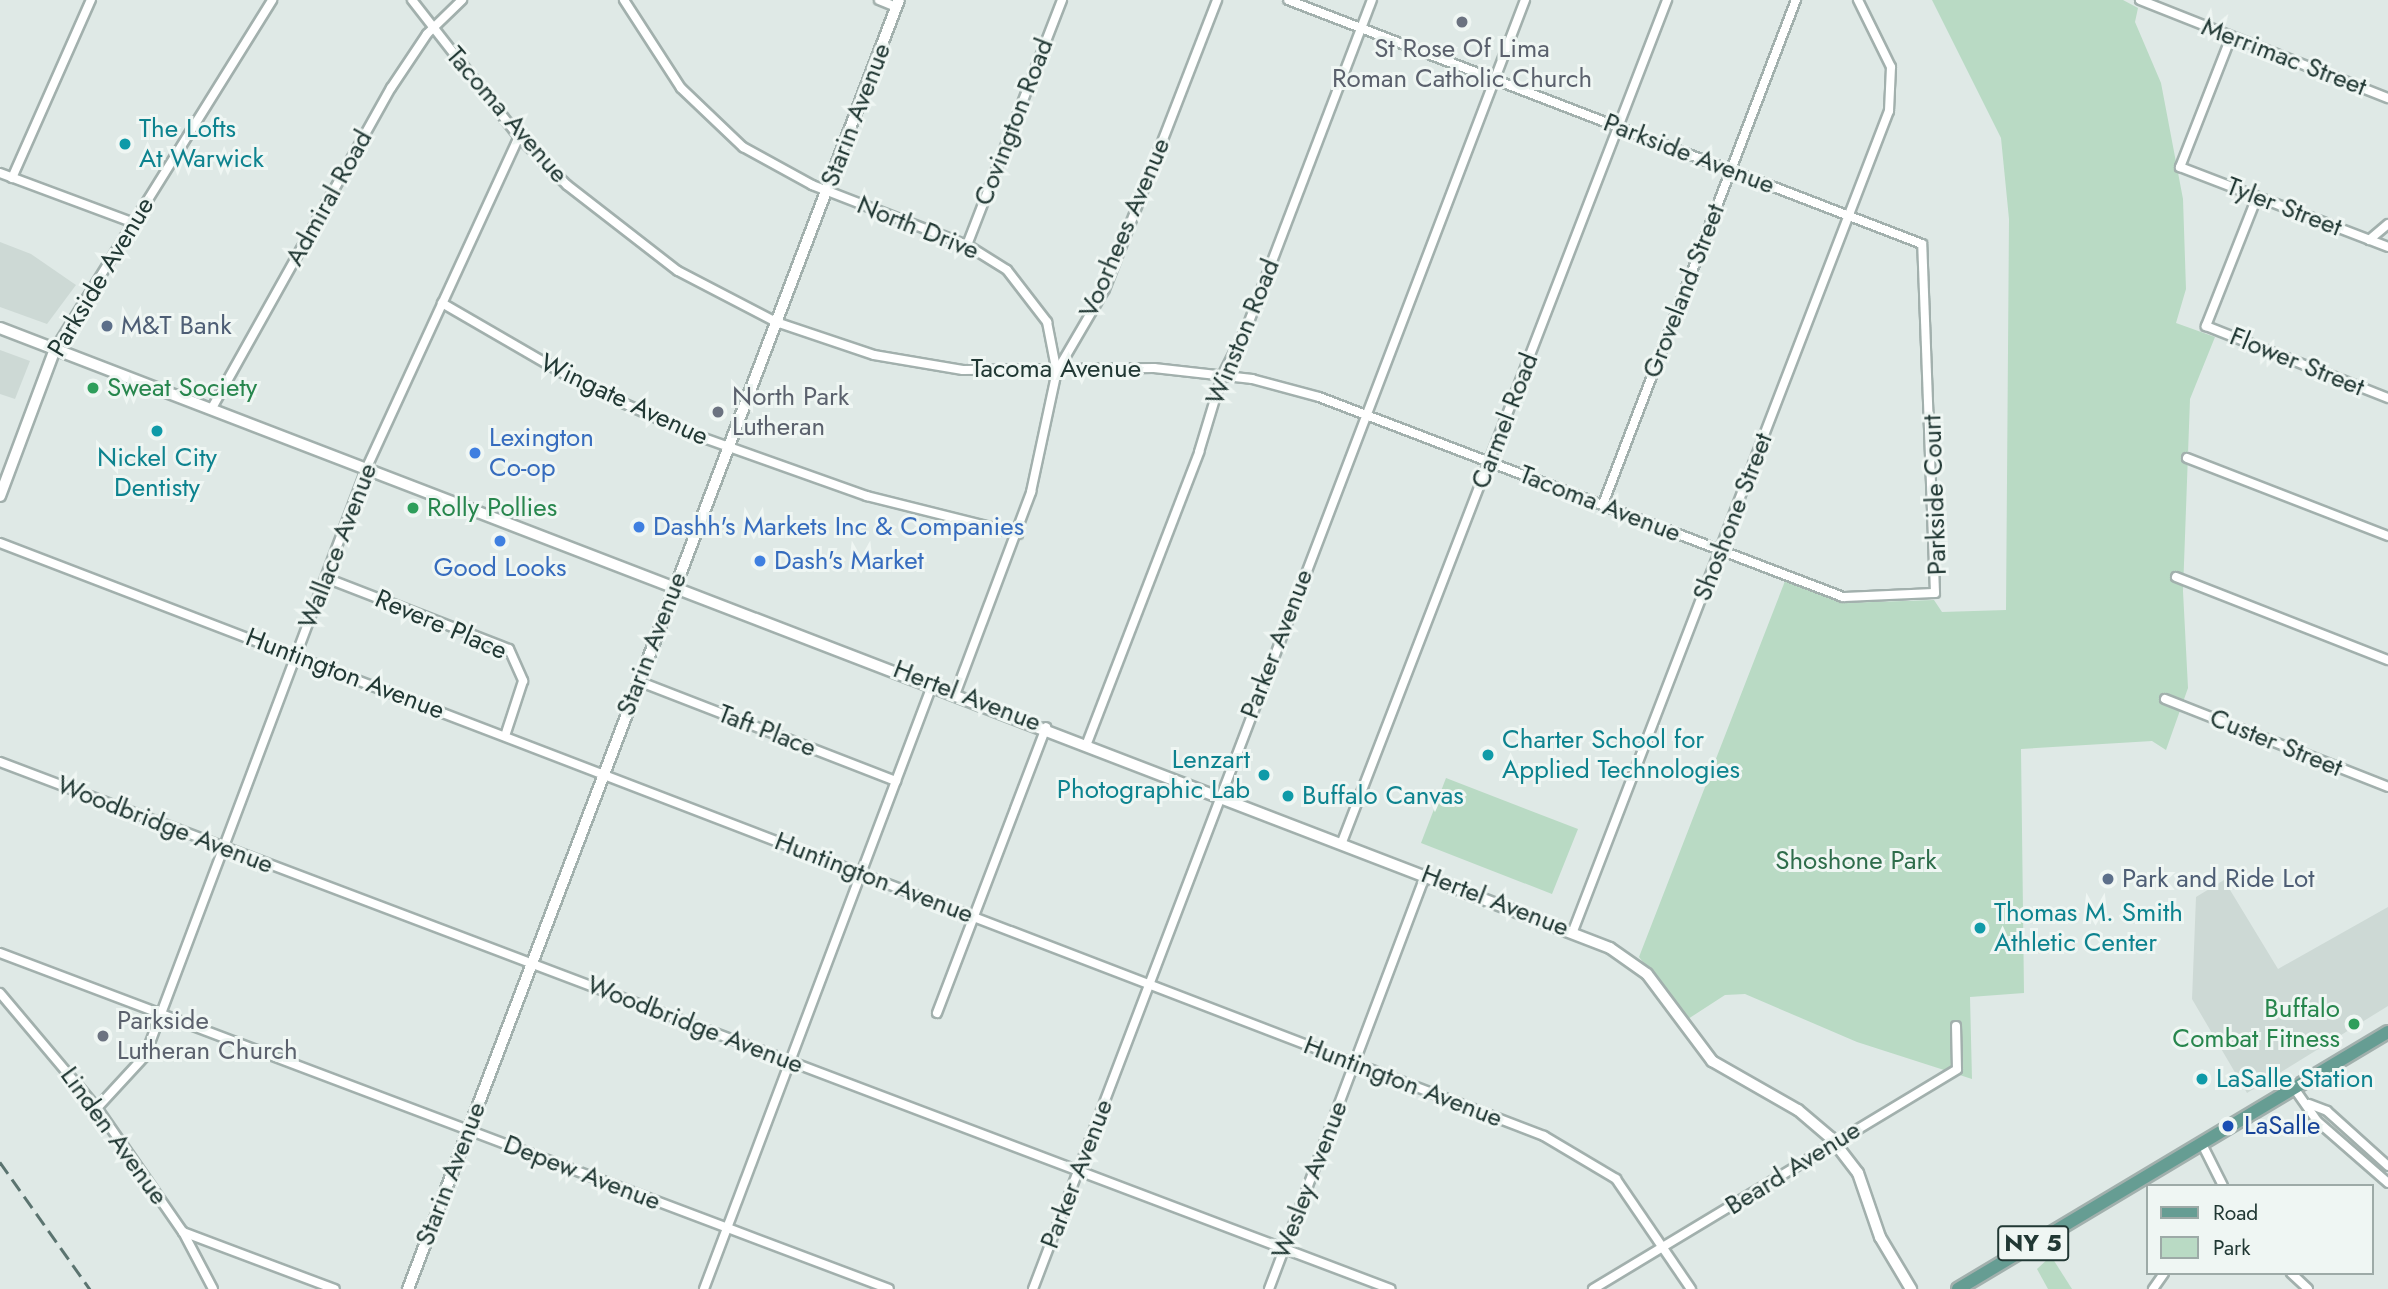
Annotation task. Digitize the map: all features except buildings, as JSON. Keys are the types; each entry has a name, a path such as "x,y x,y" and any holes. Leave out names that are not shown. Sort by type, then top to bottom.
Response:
{"main road":[{"name":"NY 5","path":"1958,1289 2388,1032"}],"street":[{"path":"12,178 91,0"},
{"name":"Parkside Avenue","path":"0,496 55,349 272,0"},
{"name":"Tacoma Avenue","path":"412,0 519,137 577,194 660,259 775,322 852,349 918,363 1057,371 1154,369 1222,376 1297,390 1720,550"},
{"name":"Admiral Road","path":"212,408 391,88 433,27 461,0"},
{"name":"North Drive","path":"624,0 664,66 707,117 762,160 827,191 967,245 1000,264 1032,297 1056,344 1057,371"},
{"path":"879,0 898,3"},
{"name":"Covington Road","path":"967,245 1062,0"},
{"name":"Voorhees Avenue","path":"956,692 1018,534 1043,453 1057,371 1105,289 1217,0"},
{"name":"Parkside Avenue","path":"1288,0 1920,243 1926,254"},
{"name":"Winston Road","path":"1087,743 1199,452 1222,376 1247,327 1372,0"},
{"name":"Parker Avenue","path":"1033,1289 1525,0"},
{"name":"Carmel Road","path":"1342,842 1667,0"},
{"name":"Groveland Street","path":"1603,504 1796,0"},
{"name":"Shoshone Street","path":"1573,932 1891,102 1888,56 1858,0"},
{"name":"Merrimac Street","path":"2140,0 2388,98"},
{"name":"Starin Avenue","path":"408,1289 530,962 898,3"},
{"name":"Tyler Street","path":"2231,37 2180,167 2388,247"},
{"name":"Wallace Avenue","path":"97,1108 137,1069 161,1014 367,467 519,137"},
{"path":"0,173 132,222"},
{"name":"Flower Street","path":"2257,197 2206,326 2388,398"},
{"path":"2369,240 2388,224"},
{"name":"Parkside Court","path":"1720,550 1843,597 1937,590 1926,254"},
{"name":"Wingate Avenue","path":"442,303 585,386 728,447 867,496 1018,534"},
{"name":"Hertel Avenue","path":"0,328 933,683 1573,932 1647,974 1712,1061 1798,1110 1835,1143 1858,1173 1880,1237 1911,1289"},
{"path":"2187,458 2388,536"},
{"name":"Huntington Avenue","path":"0,543 862,872 1148,986 1354,1063 1579,1154 1615,1179 1665,1246 1692,1289"},
{"path":"2176,577 2388,660"},
{"name":"Revere Place","path":"326,578 509,649 523,681 505,736"},
{"name":"Taft Place","path":"638,681 896,781"},
{"path":"704,1289 933,683"},
{"name":"Custer Street","path":"2165,699 2388,787"},
{"path":"937,1013 1046,727"},
{"name":"Woodbridge Avenue","path":"0,762 1390,1289"},
{"name":"Wesley Avenue","path":"1269,1289 1426,874"},
{"name":"Depew Avenue","path":"0,953 889,1289"},
{"name":"Linden Avenue","path":"0,993 97,1108 183,1232 213,1289"},
{"name":"Beard Avenue","path":"1593,1289 1957,1069 1956,1026"},
{"path":"2294,1088 2309,1104 2317,1121 2388,1184"},
{"path":"2309,1104 2326,1111 2388,1166"},
{"path":"2202,1142 2222,1184"},
{"path":"183,1232 335,1289"},
{"path":"2293,1275 2308,1289"}],"shaded area":[{"path":"0,242 31,254 76,285 47,324 0,307"},
{"path":"0,350 30,361 15,399 0,394"},
{"path":"2224,880 2278,969 2388,907 2388,1006 2247,1093 2192,999 2196,897"}],"green space":[{"name":"Shoshone Park","path":"1932,0 2123,0 2138,8 2135,22 2161,83 2183,199 2186,289 2176,323 2215,337 2190,399 2183,591 2188,688 2166,750 2152,741 2021,749 2024,993 1970,997 1972,1079 1857,1042 1745,994 1725,995 1688,1019 1639,957 1785,581 1842,603 1934,600 1942,612 2006,610 2009,219 2001,138"},
{"path":"1446,778 1578,829 1552,894 1421,843"},
{"path":"2051,1256 2072,1289 2048,1289 2037,1269"}],"railway":[{"path":"0,1162 90,1289"}],"place":[{"name":"St Rose Of Lima Roman Catholic Church","path":"1462,22"},
{"name":"The Lofts At Warwick","path":"125,144"},
{"name":"M&T Bank","path":"107,326"},
{"name":"Sweat Society","path":"93,388"},
{"name":"North Park Lutheran","path":"718,412"},
{"name":"Nickel City Dentisty","path":"157,431"},
{"name":"Lexington Co-op","path":"475,453"},
{"name":"Rolly Pollies","path":"413,508"},
{"name":"Dashh's Markets Inc & Companies","path":"639,527"},
{"name":"Good Looks","path":"500,541"},
{"name":"Dash's Market","path":"760,561"},
{"name":"Charter School for Applied Technologies","path":"1488,755"},
{"name":"Lenzart Photographic Lab","path":"1264,775"},
{"name":"Buffalo Canvas","path":"1288,796"},
{"name":"Park and Ride Lot","path":"2108,879"},
{"name":"Thomas M. Smith Athletic Center","path":"1980,928"},
{"name":"Buffalo Combat Fitness","path":"2354,1024"},
{"name":"Parkside Lutheran Church","path":"103,1036"},
{"name":"LaSalle Station","path":"2202,1079"},
{"name":"LaSalle","path":"2228,1126"}]}
